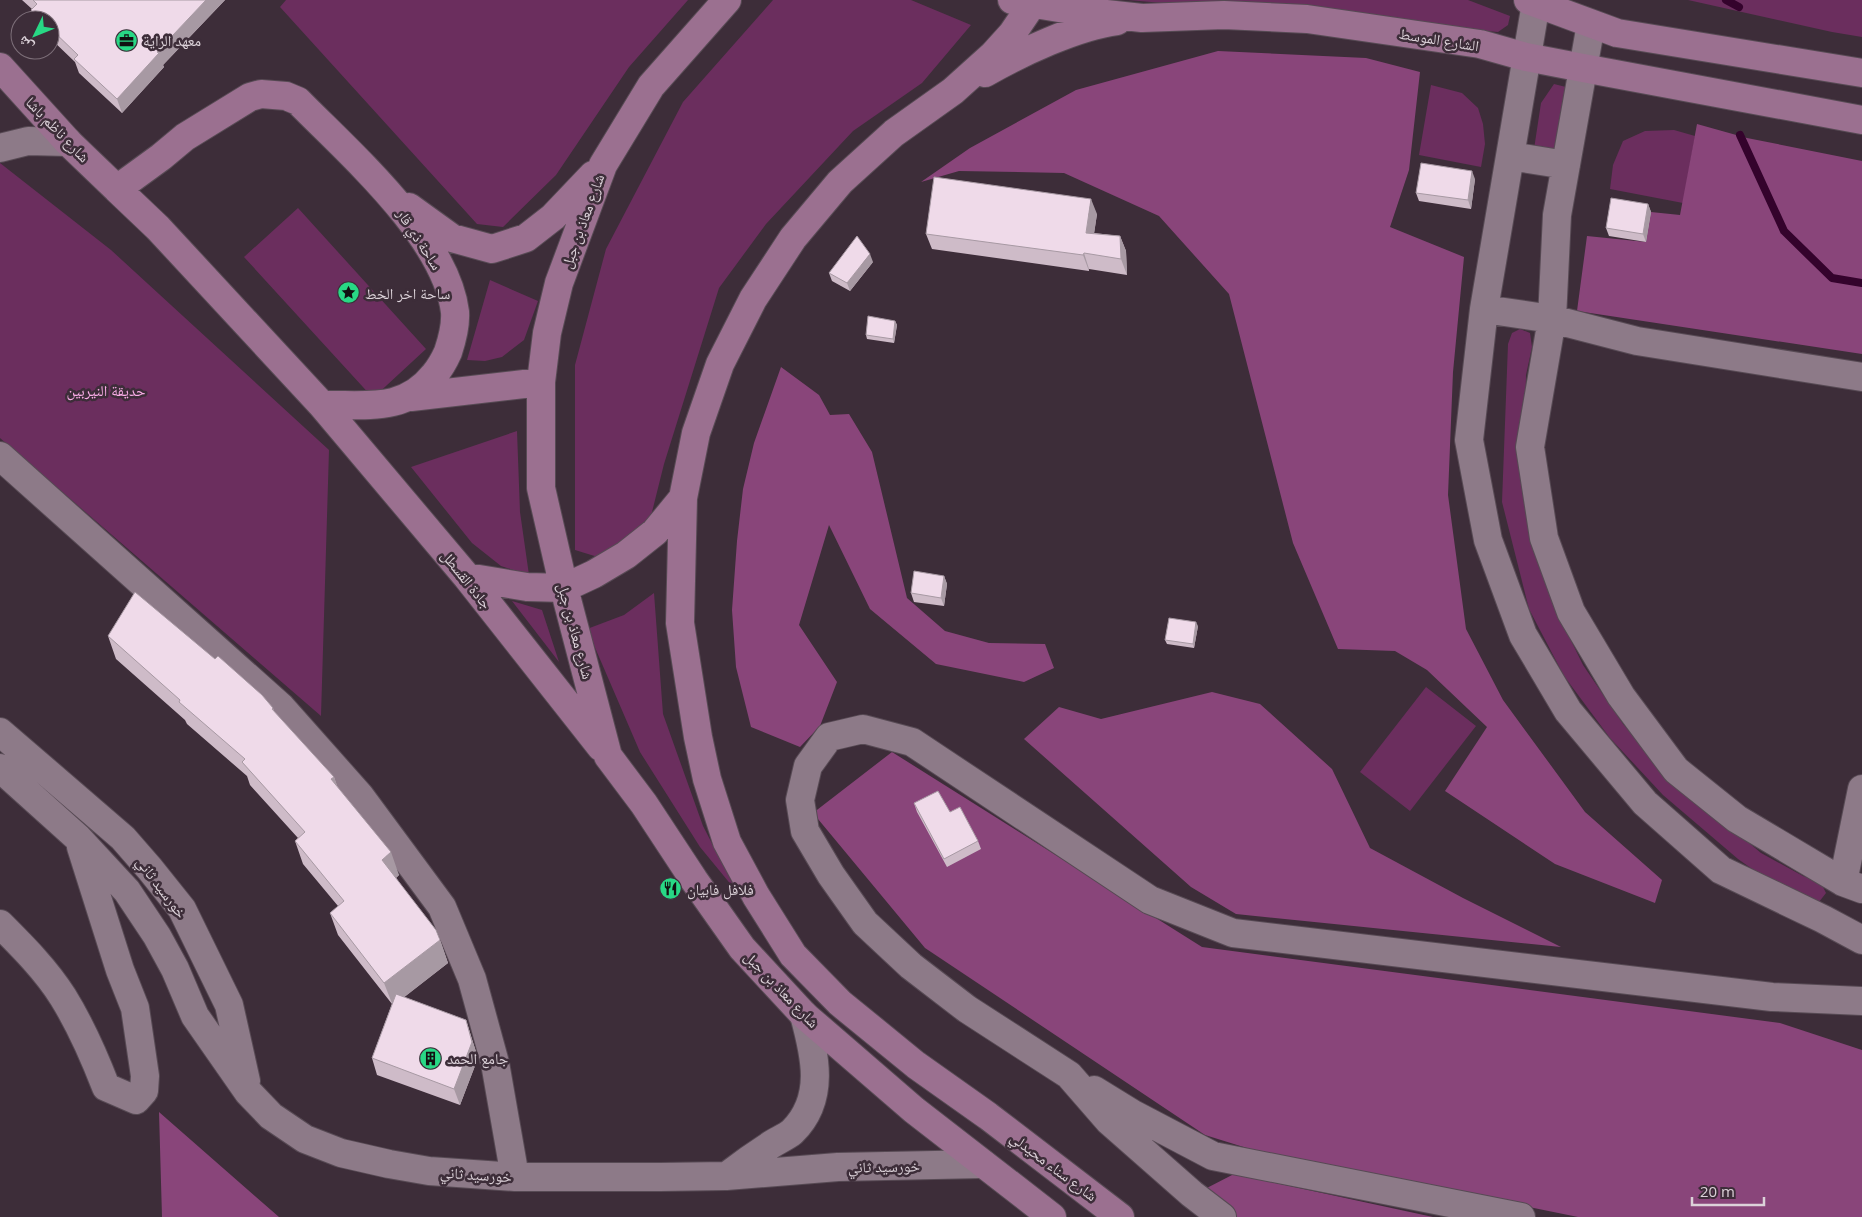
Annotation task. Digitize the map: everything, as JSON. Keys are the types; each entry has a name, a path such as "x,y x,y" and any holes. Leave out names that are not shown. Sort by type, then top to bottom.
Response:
{"main road":[{"name":"شارع معاذ بن جبل","path":"727,0 651,86 603,165 559,283 547,333 541,382 541,488 564,588 608,756 644,804 742,948 804,1015 914,1110 983,1164"},
{"path":"953,91 993,55 1012,34 1027,1"},
{"name":"الشارع الموسط","path":"1027,1 1071,10 1142,18 1224,15 1307,19 1480,44 1526,57 1862,120"},
{"path":"1532,1 1617,33 1862,73"},
{"path":"467,577 527,587 564,588 594,574 626,555 655,532 683,498 696,433 720,364 753,299 793,238 840,182 894,133 953,91 1002,63 1053,40 1106,22 1142,18"},
{"name":"شارع ناظم باشا","path":"0,66 68,142 117,189"},
{"name":"ساحة ذي قار","path":"117,189 162,158 185,137 209,122 250,97 272,94 286,96 298,101 386,191 410,221 437,262 449,288 455,313 453,338 444,362 428,382 411,397 389,404 322,405"},
{"path":"386,191 452,238 492,249 526,238 553,217 603,165"},
{"path":"117,189 158,228 322,405"},
{"path":"411,397 541,382"},
{"name":"جادة القسطل","path":"322,405 467,577 608,756"},
{"name":"شارع سناء محيدلي","path":"683,498 680,624 698,737 707,779 727,842 756,896 793,955 840,1003 916,1065 988,1116 1120,1217"},
{"path":"983,1164 1052,1217"}],"street":[{"path":"1532,1 1526,57 1484,309 1469,440 1488,540 1524,635 1568,711 1645,802 1721,870 1862,940"},
{"path":"1591,24 1557,215 1552,319 1530,447 1544,538 1571,612 1622,696 1676,770 1737,819 1853,886 1862,789"},
{"path":"0,148 28,142 68,142"},
{"path":"1510,156 1566,165"},
{"path":"1484,309 1552,319 1637,341 1862,377"},
{"path":"0,456 281,707 360,796 442,907 472,978 495,1062 515,1176"},
{"path":"1520,1217 1213,1156 1133,1114 1069,1074 967,1009 910,966 865,923 831,875 805,831 800,800 808,766 829,737 863,728 912,742 1150,900 1233,932 1772,997 1862,1001"},
{"name":"خورسيد ثاني","path":"0,732 123,838 182,909 230,1005 248,1092"},
{"name":"خورسيد ثاني","path":"0,768 78,838 127,891 157,936 175,969 195,1016 248,1092 271,1116 305,1139 341,1153 428,1171 515,1176 726,1176 838,1167 983,1164"},
{"path":"0,924 26,950 62,996 85,1037 106,1088 136,1100 144,1091 145,1076 135,1008 120,970 78,838"},
{"path":"726,1176 792,1132 803,1118 812,1098 816,1078 814,1051 804,1015"},
{"path":"1069,1074 1109,1121 1192,1194 1222,1217"}],"green space":[{"path":"286,0 688,0 629,67 556,175 503,227 477,224 280,7"},
{"path":"773,0 911,0 971,25 922,83 853,131 766,224 719,288 664,464 651,516 630,542 601,558 575,550 575,365 606,249 683,102"},
{"path":"1128,0 1468,0 1510,16 1508,25 1498,32"},
{"path":"1688,0 1862,0 1862,37 1832,32"},
{"path":"1554,84 1566,87 1560,154 1534,149 1541,103"},
{"path":"1431,85 1462,93 1478,108 1483,124 1485,144 1481,167 1419,155"},
{"path":"1674,130 1695,136 1683,203 1610,189 1613,165 1623,141 1645,131"},
{"name":"حديقة النيربين","path":"0,163 111,250 329,450 321,716 0,438"},
{"path":"298,208 426,349 373,398 244,257"},
{"path":"490,280 538,301 524,340 502,357 485,361 467,360"},
{"path":"1520,329 1530,333 1532,347 1526,375 1524,504 1538,561 1555,608 1583,665 1623,724 1667,774 1761,853 1803,876 1821,883 1826,893 1819,902 1765,878 1738,859 1663,795 1610,738 1564,676 1529,609 1502,502 1508,344 1512,333"},
{"path":"517,431 520,512 529,575 501,566 472,543 411,467"},
{"path":"654,593 663,714 703,826 737,892 700,847 640,752 587,629 624,615"},
{"path":"512,601 542,610 559,662"},
{"path":"1426,687 1476,726 1410,811 1360,772"}],"shaded area":[{"path":"1218,51 1366,58 1420,72 1409,170 1390,227 1464,257 1453,372 1448,495 1466,629 1503,700 1585,812 1662,880 1655,903 1555,864 1445,791 1487,727 1427,670 1395,651 1338,649 1293,543 1229,294 1159,216 1064,173 959,171 921,182 970,148 1076,90"},
{"path":"1697,124 1747,138 1862,161 1862,354 1577,311 1587,236 1646,242 1651,212 1680,215"},
{"path":"781,367 819,395 830,415 849,414 872,452 907,598 945,631 989,643 1045,644 1054,668 1024,682 936,664 870,609 829,525 799,625 837,682 820,726 800,747 751,727 736,667 732,610 737,541 743,489 754,443"},
{"path":"1212,692 1260,704 1332,769 1370,848 1463,898 1561,947 1236,914 1191,887 1024,739 1059,707 1101,719"},
{"path":"892,752 1202,947 1780,1023 1862,1050 1862,1217 1578,1217 1266,1154 1205,1135 925,948 813,813"},
{"path":"159,1112 279,1217 162,1217"},
{"path":"1234,1174 1433,1217 1234,1217 1201,1191"}],"building":[{"path":"33,0 206,0 157,52 159,53 117,99 74,59 78,55 60,38 60,10 31,10 37,4"},
{"path":"1421,163 1472,171 1468,200 1416,193"},
{"path":"934,177 1091,199 1086,233 1120,236 1121,259 926,234"},
{"path":"1611,198 1648,204 1643,234 1606,228"},
{"path":"857,236 870,254 847,283 829,273"},
{"path":"868,316 895,321 893,339 866,335"},
{"path":"914,571 944,576 941,598 911,593"},
{"path":"135,592 215,659 218,656 262,695 272,709 334,777 331,779 391,852 382,860 436,930 440,940 384,983 330,913 344,901 295,841 305,832 242,762 245,759 179,702 180,700 108,636"},
{"path":"1169,618 1196,622 1193,644 1165,640"},
{"path":"938,791 950,812 960,807 978,841 944,859 914,803"},
{"name":"جامع الحمد","path":"396,994 466,1020 472,1042 454,1089 372,1058"}],"waterway":[{"path":"1726,0 1739,7"},
{"path":"1740,135 1784,231 1832,278 1862,283"}],"place":[{"name":"معهد الراية","path":"127,40"},
{"name":"ساحة اخر الخط","path":"349,293"},
{"name":"فلافل فابيان","path":"671,889"},
{"name":"جامع الحمد","path":"431,1058"}]}
